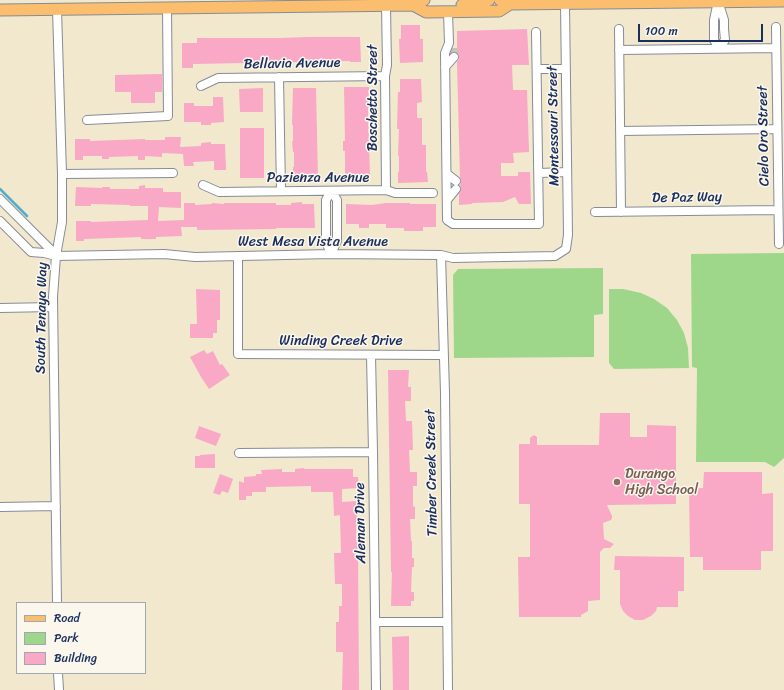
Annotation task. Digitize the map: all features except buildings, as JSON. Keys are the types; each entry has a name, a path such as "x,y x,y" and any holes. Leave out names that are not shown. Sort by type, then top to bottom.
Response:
{"main road":[{"path":"0,10 57,10 122,3 167,8 386,6 413,5 424,0"},
{"path":"450,12 455,6 458,5 473,5 489,0"},
{"path":"413,5 426,12 450,12 499,11 505,2 565,4 784,1"}],"street":[{"path":"718,1 714,20 714,40 719,48"},
{"path":"718,1 724,20 725,40 719,48"},
{"name":"Montessouri Street","path":"565,4 568,235 566,249"},
{"name":"Boschetto Street","path":"386,6 386,190"},
{"path":"87,120 168,116 167,8"},
{"name":"South Tenaya Way","path":"57,10 62,222 56,256 53,307 57,602"},
{"path":"445,67 452,49 450,12"},
{"name":"Cielo Oro Street","path":"776,28 779,244"},
{"path":"619,29 621,212"},
{"path":"714,29 724,29"},
{"path":"452,49 445,53 447,220 453,224 539,224 536,32"},
{"path":"619,50 776,48"},
{"path":"537,69 566,69"},
{"name":"Bellavia Avenue","path":"201,86 218,78 385,76"},
{"path":"279,77 281,191"},
{"path":"620,131 777,129"},
{"path":"539,173 567,172"},
{"path":"62,174 173,173"},
{"path":"447,174 456,181"},
{"name":"Pazienza Avenue","path":"203,185 219,192 386,190 394,193 433,193"},
{"path":"447,200 456,190"},
{"path":"331,191 326,200 326,242 331,254"},
{"path":"0,199 56,256"},
{"name":"De Paz Way","path":"596,212 778,210"},
{"name":"West Mesa Vista Avenue","path":"0,221 31,252 56,256 164,254 195,257 331,254 441,255 452,258 555,256 566,249"},
{"name":"Timber Creek Street","path":"441,255 445,419 448,690"},
{"name":"Winding Creek Drive","path":"238,256 238,354 443,355"},
{"path":"0,308 53,307"},
{"name":"Aleman Drive","path":"371,355 376,690"},
{"path":"239,453 373,452"},
{"path":"0,506 56,506"},
{"path":"376,622 447,622"},
{"path":"58,674 59,690"}],"green space":[{"path":"784,253 784,458 774,467 765,462 696,462 697,368 692,367 691,254"},
{"path":"603,268 603,314 594,315 594,357 454,358 453,275 458,269"},
{"path":"609,289 623,289 641,293 654,299 667,308 677,320 684,333 688,348 689,368 614,369 609,363"}],"waterway":[{"path":"0,189 27,216"}],"tunnel":[{"path":"454,48 454,57"}],"place":[{"name":"Durango High School","path":"617,482"}]}
